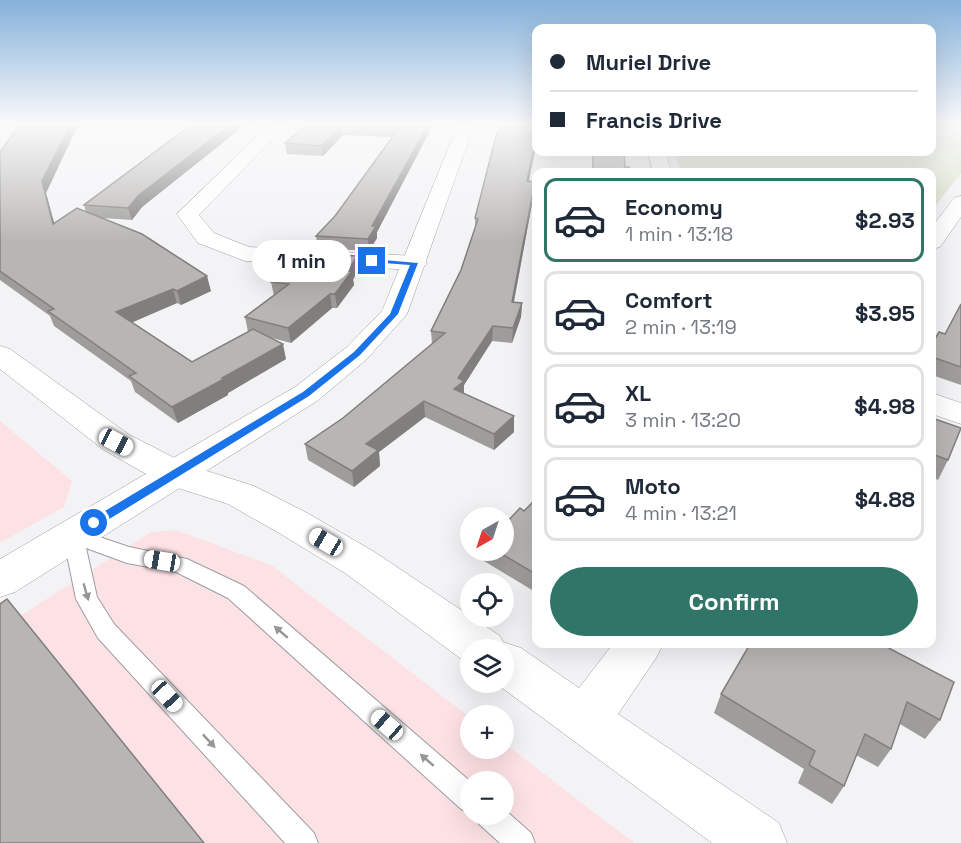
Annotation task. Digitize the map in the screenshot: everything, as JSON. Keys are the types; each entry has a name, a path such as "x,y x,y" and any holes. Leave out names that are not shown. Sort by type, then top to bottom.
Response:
{"street":[{"path":"238,164 188,214 206,238 245,254 415,263"},
{"path":"0,580 306,394 357,353 394,314 451,164"},
{"path":"936,236 961,202"},
{"path":"0,355 116,442 175,474 241,495 293,523 359,562 468,639"},
{"path":"936,405 961,414"},
{"path":"584,720 637,648"},
{"path":"514,670 759,843"}],"lane":[{"path":"73,536 128,555 180,565 236,592 460,789"},
{"path":"73,536 87,599 106,631 304,843"},
{"path":"501,825 521,843"}],"shaded area":[{"path":"0,421 72,481 64,507 0,543"},
{"path":"176,530 271,565 460,710 460,759 514,759 514,751 634,843 0,843 0,629 151,532"}],"green space":[{"path":"679,164 961,164 961,173 936,205 936,168 680,168"}],"building":[{"path":"0,164 50,164 42,181 53,224 77,208 142,234 207,276 177,291 173,289 116,312 192,362 253,329 283,344 172,407 129,376 136,373 48,311 54,309 0,271"},
{"path":"138,164 179,164 139,195 128,208 84,205"},
{"path":"373,164 406,164 372,226 376,226 368,239 316,236 335,216"},
{"path":"489,164 530,164 527,181 532,182 532,198 512,302 522,303 513,328 493,326 458,378 464,381 454,389 514,416 494,434 424,401 366,444 378,450 352,471 305,444 343,418 445,333 431,331 461,270 478,219 475,218"},
{"path":"593,164 625,164 625,167 629,168 593,168"},
{"path":"299,253 357,256 348,271 352,271 335,294 330,294 288,328 245,317 289,284 271,282"},
{"path":"961,304 961,367 936,358 936,337 939,332 945,334"},
{"path":"936,419 961,428 948,460 936,456"},
{"path":"532,503 532,572 513,561 514,514 520,508 524,511"},
{"path":"7,599 204,843 0,843 0,604"},
{"path":"748,648 889,648 954,682 940,720 907,702 891,749 865,734 844,786 809,765 815,751 721,694"}],"route":[{"path":"94,523 306,394 357,353 394,314 415,263 372,261"}]}
